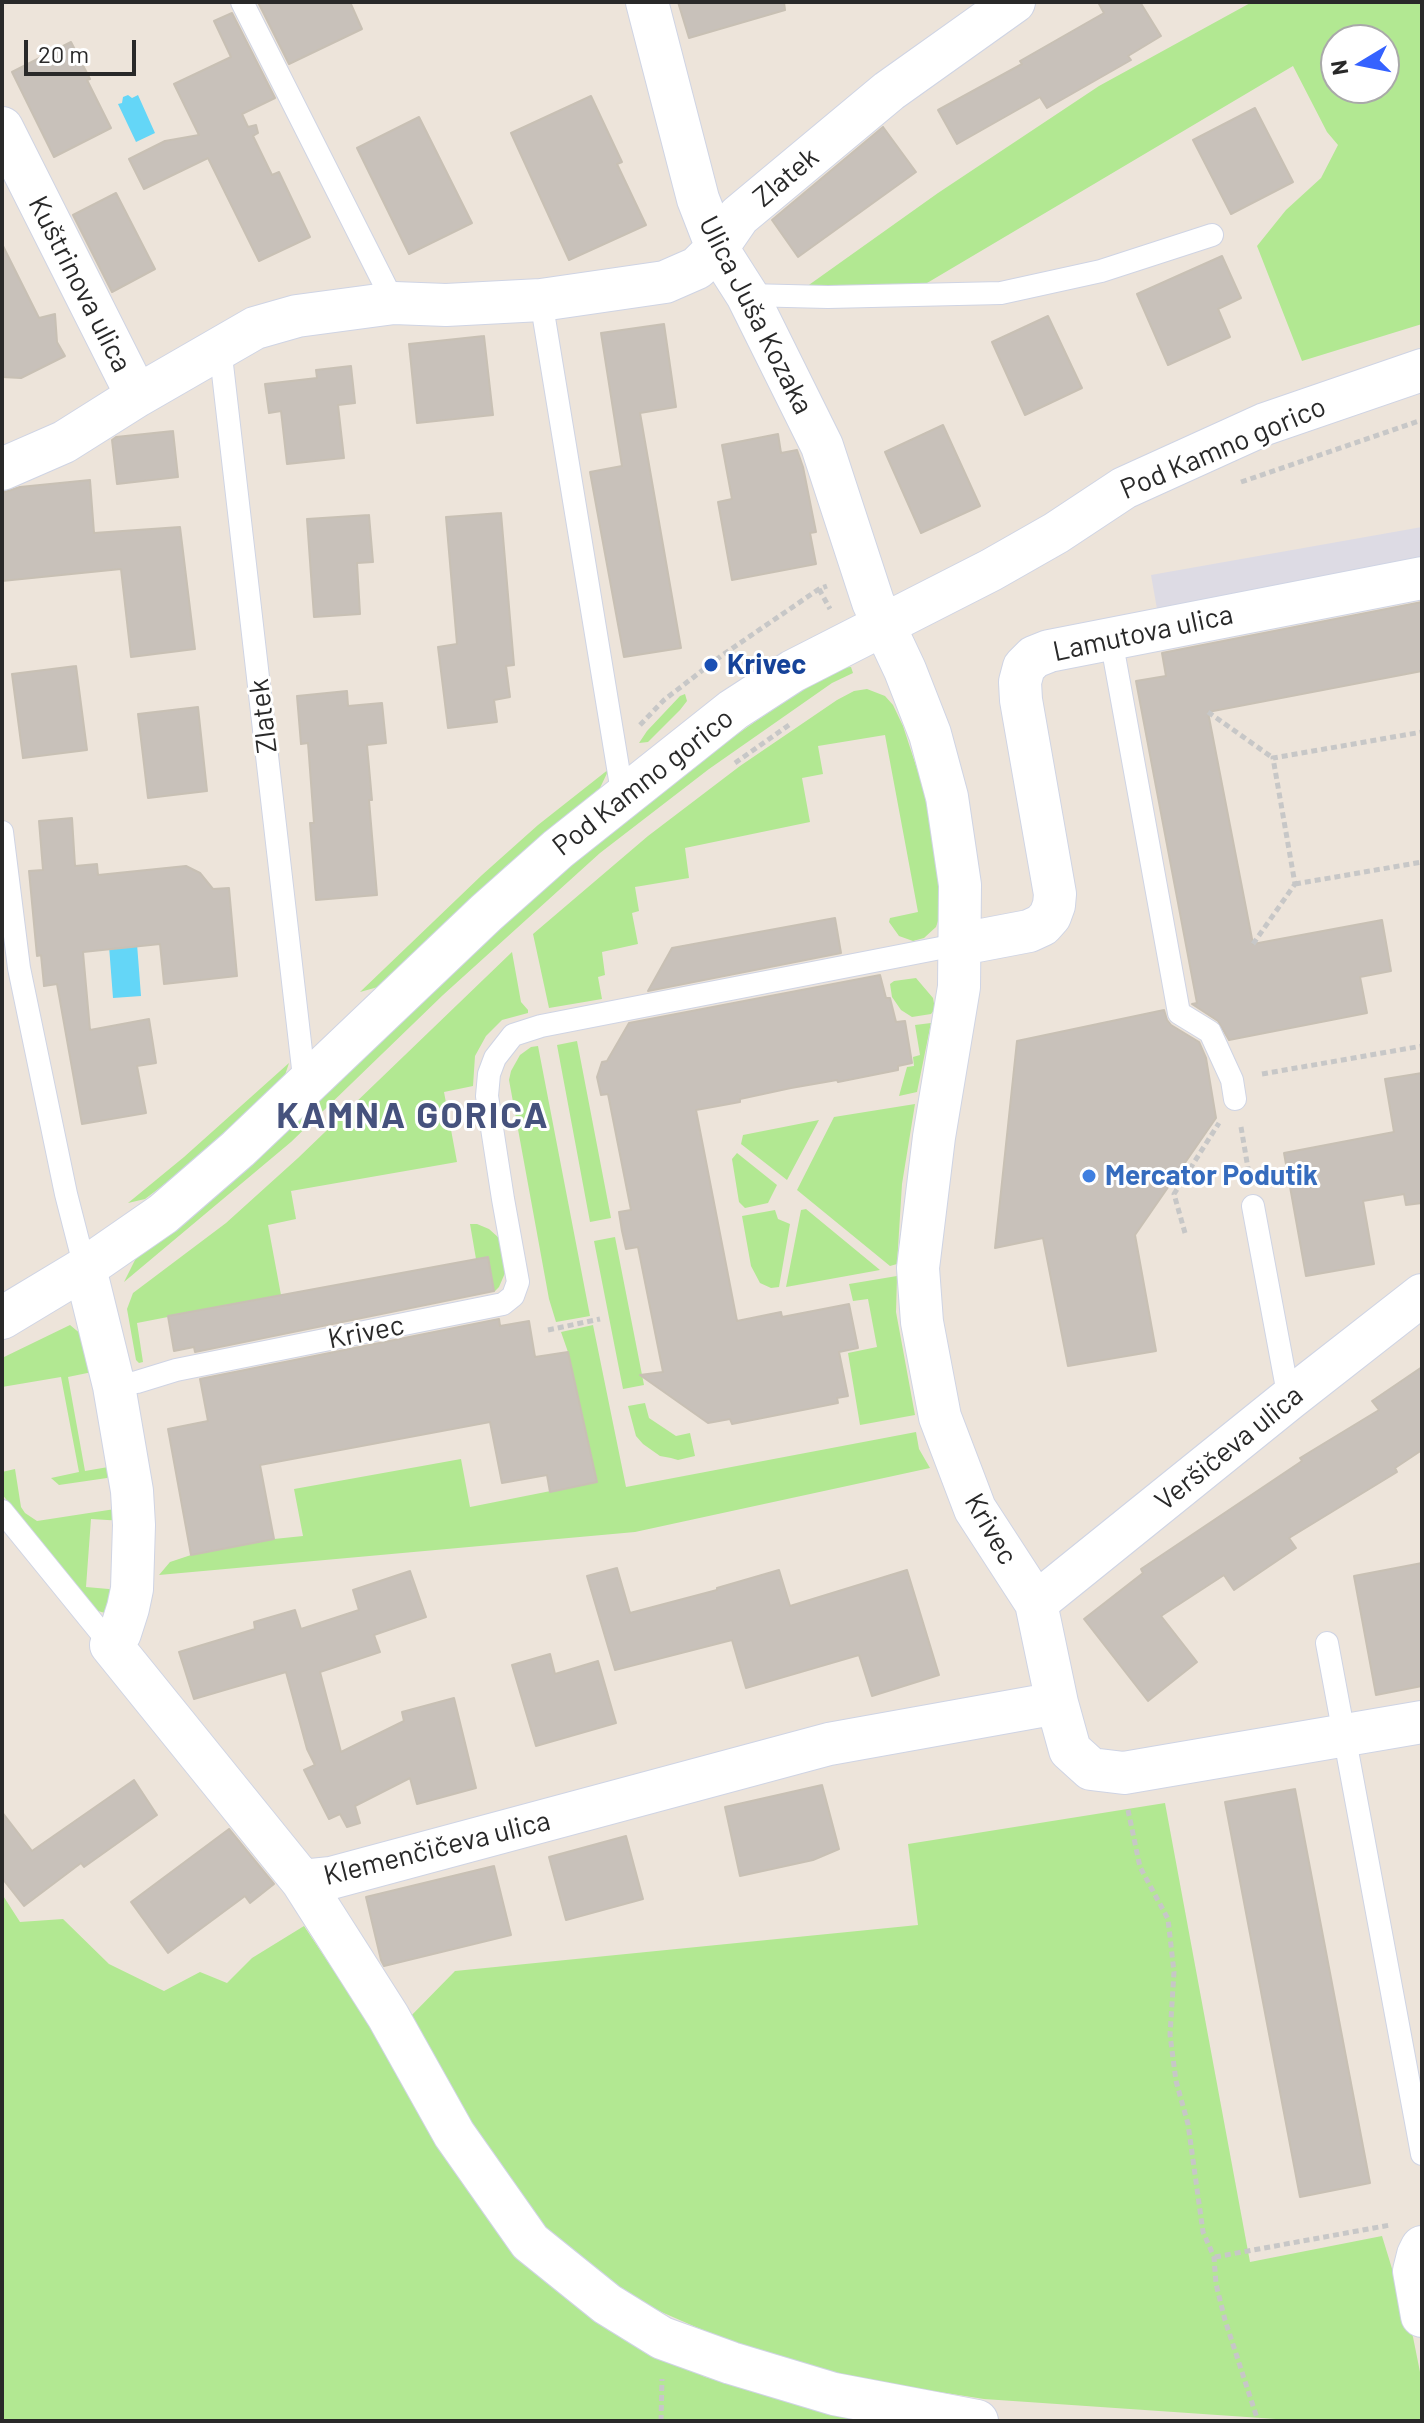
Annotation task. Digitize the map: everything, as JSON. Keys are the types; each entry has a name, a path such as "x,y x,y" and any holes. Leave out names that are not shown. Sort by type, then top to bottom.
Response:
{"street":[{"name":"Ulica Juša Kozaka","path":"647,2 698,199 717,248 747,295 822,446 864,577 884,623"},
{"name":"Zlatek","path":"2,469 64,442 255,328 297,316 394,303 446,305 541,300 665,282 697,268 717,248 739,216 889,91 1014,2"},
{"name":"Kuštrinova ulica","path":"2,128 137,396"},
{"name":"Pod Kamno gorico","path":"2,1318 85,1268 163,1214 558,849 733,710 793,671 991,570 1056,533 1124,488 1265,424 1422,370"},
{"name":"Lamutova ulica","path":"961,944 1029,931 1042,925 1054,905 1055,894 1021,700 1020,682 1024,667 1034,657 1049,651 1422,578"},
{"name":"Krivec","path":"884,623 930,734 947,797 960,885 959,987 934,1137 918,1268 922,1322 940,1417 975,1509 1036,1603 1070,1750 1091,1769 1124,1773 1422,1722"},
{"path":"85,1268 114,1386 132,1491 132,1589 120,1633 111,1645"},
{"name":"Veršičeva ulica","path":"1036,1603 1422,1295"},
{"name":"Klemenčičeva ulica","path":"111,1645 302,1881 331,1878 829,1744 1057,1703"},
{"path":"302,1881 388,2016 454,2134 530,2242 607,2304 662,2338 731,2363 834,2394 977,2421"},
{"path":"1407,2236 1418,2255 1414,2271 1422,2316"}],"lane":[{"path":"242,2 394,303"},
{"path":"747,295 828,297 1001,293 1101,271 1212,235"},
{"path":"541,300 623,798"},
{"name":"Zlatek","path":"220,347 305,1086"},
{"path":"1111,639 1179,1013 1210,1032 1234,1089"},
{"path":"2,832 19,968 66,1194 85,1268"},
{"name":"Krivec","path":"114,1386 176,1370 503,1304 513,1296 518,1282 487,1096 489,1074 495,1058 513,1035 541,1026 961,944"},
{"path":"1253,1206 1289,1399"},
{"path":"2,1511 111,1645"},
{"path":"1327,1643 1422,2154"}],"path":[{"name":"Pod Kamno gorico","path":"1236,484 1422,420"},
{"name":"Pod Kamno gorico","path":"637,729 664,700 721,656 819,589 830,585"},
{"path":"1208,712 1273,758 1295,884 1253,944"},
{"name":"Pod Kamno gorico","path":"727,769 791,723"},
{"path":"1273,758 1422,732"},
{"path":"1295,884 1422,862"},
{"path":"1185,1233 1174,1194 1234,1089 1422,1046"},
{"path":"1234,1089 1253,1206"},
{"path":"548,1330 600,1319"},
{"path":"1124,1773 1130,1824 1140,1867 1168,1919 1174,1972 1170,2035 1176,2081 1188,2124 1203,2232 1214,2257 1216,2284 1225,2320 1258,2421"},
{"path":"1214,2257 1407,2236"}],"shaded area":[{"path":"1422,527 1422,562 1157,609 1151,575"}],"green space":[{"path":"1252,2 1422,2 1422,324 1302,361 1257,246 1286,210 1321,178 1338,145 1327,132 1293,66 922,286 806,287 938,193 1099,86"},
{"path":"851,667 853,673 832,683 709,769 600,853 443,995 291,1142 124,1282 137,1256 507,918 645,803 729,740 816,679"},
{"path":"867,689 885,696 893,705 922,784 940,892 936,927 924,938 913,941 899,936 889,922 890,918 918,912 885,735 818,746 823,774 802,778 810,822 685,848 689,878 635,887 639,911 632,913 638,944 602,952 605,975 598,977 602,999 549,1008 533,934 648,836 740,766 837,700 854,691"},
{"path":"685,694 687,701 680,710 648,742 639,743 647,731"},
{"path":"609,769 600,788 505,867 378,987 360,992 482,875 538,825"},
{"path":"512,952 521,1002 528,1013 502,1020 486,1036 475,1056 473,1086 444,1092 457,1162 291,1191 296,1219 268,1225 281,1295 137,1323 143,1362 139,1363 127,1309 133,1293 226,1223"},
{"path":"916,978 933,998 935,1009 931,1014 912,1017 901,1010 892,997 890,984"},
{"path":"931,1023 917,1092 899,1096 907,1067 914,1066 913,1057 920,1055 915,1025"},
{"path":"577,1041 611,1218 590,1222 557,1045"},
{"path":"538,1046 590,1316 556,1322 549,1299 509,1080 520,1055"},
{"path":"289,1063 284,1078 183,1170 145,1199 128,1203 184,1157"},
{"path":"915,1104 902,1184 897,1264 890,1266 797,1190 834,1117"},
{"path":"819,1120 787,1180 741,1144 743,1135"},
{"path":"737,1153 777,1185 768,1203 745,1208 739,1202 732,1159"},
{"path":"806,1209 880,1270 786,1287 801,1210"},
{"path":"775,1210 778,1219 790,1224 779,1287 771,1288 760,1283 751,1266 742,1216"},
{"path":"470,1224 489,1229 499,1238 505,1273 494,1292 488,1257 476,1259"},
{"path":"615,1237 644,1385 623,1389 594,1241"},
{"path":"897,1276 896,1312 915,1415 860,1425 848,1353 877,1347 868,1299 853,1301 849,1284"},
{"path":"70,1325 82,1335 97,1371 68,1377 85,1471 114,1466 107,1478 59,1485 51,1478 79,1472 61,1377 2,1387 2,1358"},
{"path":"593,1325 626,1487 916,1432 919,1449 930,1468 635,1532 159,1575 170,1562 191,1555 303,1536 294,1489 461,1459 470,1507 596,1482 561,1332"},
{"path":"645,1403 649,1418 676,1436 690,1433 695,1456 678,1460 660,1456 643,1444 636,1436 628,1406"},
{"path":"15,1469 21,1507 37,1521 115,1509 124,1521 91,1519 86,1587 120,1590 105,1613 98,1611 79,1594 2,1494 2,1472"},
{"path":"1165,1803 1250,2262 1382,2236 1413,2337 1422,2382 1422,2421 1305,2421 984,2399 863,2380 762,2356 650,2307 591,2268 533,2218 406,2021 455,1971 918,1925 908,1844"},
{"path":"2,1894 20,1922 63,1919 109,1964 164,1991 200,1972 227,1983 252,1958 304,1926 370,2025 609,2329 705,2377 800,2403 899,2421 2,2421"}],"water":[{"path":"128,95 132,98 138,95 155,133 136,142 118,104"},
{"path":"137,944 141,996 113,998 109,946"}],"building":[{"path":"258,2 350,2 362,29 289,64"},
{"path":"678,2 784,2 785,10 689,38"},
{"path":"1098,2 1140,2 1161,36 1128,56 1131,60 1047,108 1040,97 957,144 938,110 1022,64 1020,61 1104,13"},
{"path":"232,13 275,98 242,114 248,127 256,125 258,133 253,136 272,175 279,172 310,237 259,261 208,158 144,189 129,159 165,141 199,135 174,84 231,57 214,21"},
{"path":"71,42 111,128 54,157 12,72"},
{"path":"591,96 622,162 617,164 646,225 569,260 511,133"},
{"path":"1255,108 1293,182 1231,214 1193,140"},
{"path":"419,117 472,223 409,254 357,148"},
{"path":"883,127 916,172 798,257 772,220"},
{"path":"116,193 155,269 112,292 73,215"},
{"path":"2,244 39,318 55,314 57,342 65,356 21,378 2,377"},
{"path":"1222,256 1241,298 1218,309 1230,337 1168,365 1137,294"},
{"path":"1048,316 1082,388 1025,415 992,342"},
{"path":"664,324 676,407 640,413 681,648 624,657 590,472 622,466 601,333"},
{"path":"484,336 493,415 417,423 409,344"},
{"path":"351,366 355,403 338,405 344,458 287,464 281,411 269,413 265,384 317,378 316,370"},
{"path":"943,425 980,506 921,533 885,452"},
{"path":"173,431 178,477 117,484 112,440"},
{"path":"778,434 781,453 797,450 803,467 816,532 810,533 816,564 732,580 718,502 732,499 722,445"},
{"path":"90,480 94,533 180,527 195,649 131,657 121,569 2,581 2,493 20,487"},
{"path":"501,513 514,665 506,666 510,697 494,700 497,722 448,728 438,647 457,644 446,517"},
{"path":"369,515 373,562 357,563 360,614 314,617 307,519"},
{"path":"1422,602 1422,671 1208,712 1253,944 1382,920 1391,971 1360,977 1367,1013 1229,1040 1218,1021 1192,1004 1197,1003 1136,681 1166,676 1162,653"},
{"path":"76,666 87,750 23,758 12,674"},
{"path":"347,691 348,706 382,703 386,743 367,745 377,895 316,900 308,743 301,744 297,696"},
{"path":"198,707 207,791 148,798 138,714"},
{"path":"72,818 75,866 97,864 98,875 186,866 200,873 213,889 229,888 237,976 164,984 160,944 83,952 90,1030 149,1019 156,1063 137,1066 146,1113 82,1124 57,984 44,986 41,955 37,956 29,871 43,870 39,821"},
{"path":"835,918 841,953 648,991 672,948"},
{"path":"880,975 896,1022 905,1021 912,1063 898,1066 898,1070 791,1088 696,1110 737,1321 781,1312 782,1317 849,1304 858,1348 839,1352 848,1396 837,1398 838,1403 732,1424 730,1419 708,1423 640,1375 663,1372 638,1247 626,1249 622,1231 619,1212 631,1210 608,1094 601,1095 597,1077 602,1062 607,1061 629,1023"},
{"name":"Mercator Podutik","path":"1164,1010 1171,1025 1199,1042 1206,1058 1216,1118 1135,1235 1156,1351 1068,1366 1043,1238 995,1248 1017,1041"},
{"path":"1422,1073 1422,1203 1406,1205 1404,1194 1363,1201 1374,1264 1306,1276 1284,1153 1394,1132 1385,1079"},
{"path":"488,1257 494,1291 195,1352 194,1347 174,1351 168,1316"},
{"path":"499,1319 500,1326 529,1321 535,1357 568,1352 597,1482 550,1492 547,1475 502,1483 490,1422 260,1465 274,1539 191,1555 168,1429 208,1421 200,1379"},
{"path":"1422,1367 1422,1450 1395,1468 1397,1472 1289,1538 1296,1548 1234,1590 1224,1575 1161,1616 1197,1662 1148,1701 1084,1619 1143,1573 1141,1569 1302,1461 1300,1458 1379,1410 1372,1401"},
{"path":"1422,1563 1422,1686 1376,1695 1354,1576"},
{"path":"617,1568 630,1613 779,1570 790,1606 907,1570 939,1675 872,1696 859,1655 746,1688 732,1640 615,1670 587,1576"},
{"path":"410,1571 426,1617 374,1635 380,1652 320,1672 341,1752 404,1721 402,1712 454,1698 476,1788 417,1804 410,1778 355,1806 360,1823 347,1827 340,1814 329,1819 304,1770 315,1765 307,1749 286,1672 194,1699 179,1652 255,1629 254,1622 295,1610 301,1629 359,1610 353,1590"},
{"path":"550,1654 555,1674 598,1661 616,1723 536,1746 512,1665"},
{"path":"134,1780 157,1815 84,1867 81,1863 24,1906 2,1878 2,1812 32,1851"},
{"path":"822,1785 839,1849 813,1860 740,1876 725,1807"},
{"path":"1295,1789 1370,2183 1300,2197 1225,1802"},
{"path":"229,1829 274,1884 250,1903 245,1896 168,1953 131,1902"},
{"path":"626,1836 643,1899 566,1920 549,1857"},
{"path":"494,1866 511,1935 384,1966 366,1897"}],"place":[{"name":"Krivec","path":"711,665"},
{"name":"Mercator Podutik","path":"1089,1176"}],"district":[{"name":"KAMNA GORICA","path":"413,1116"}]}
